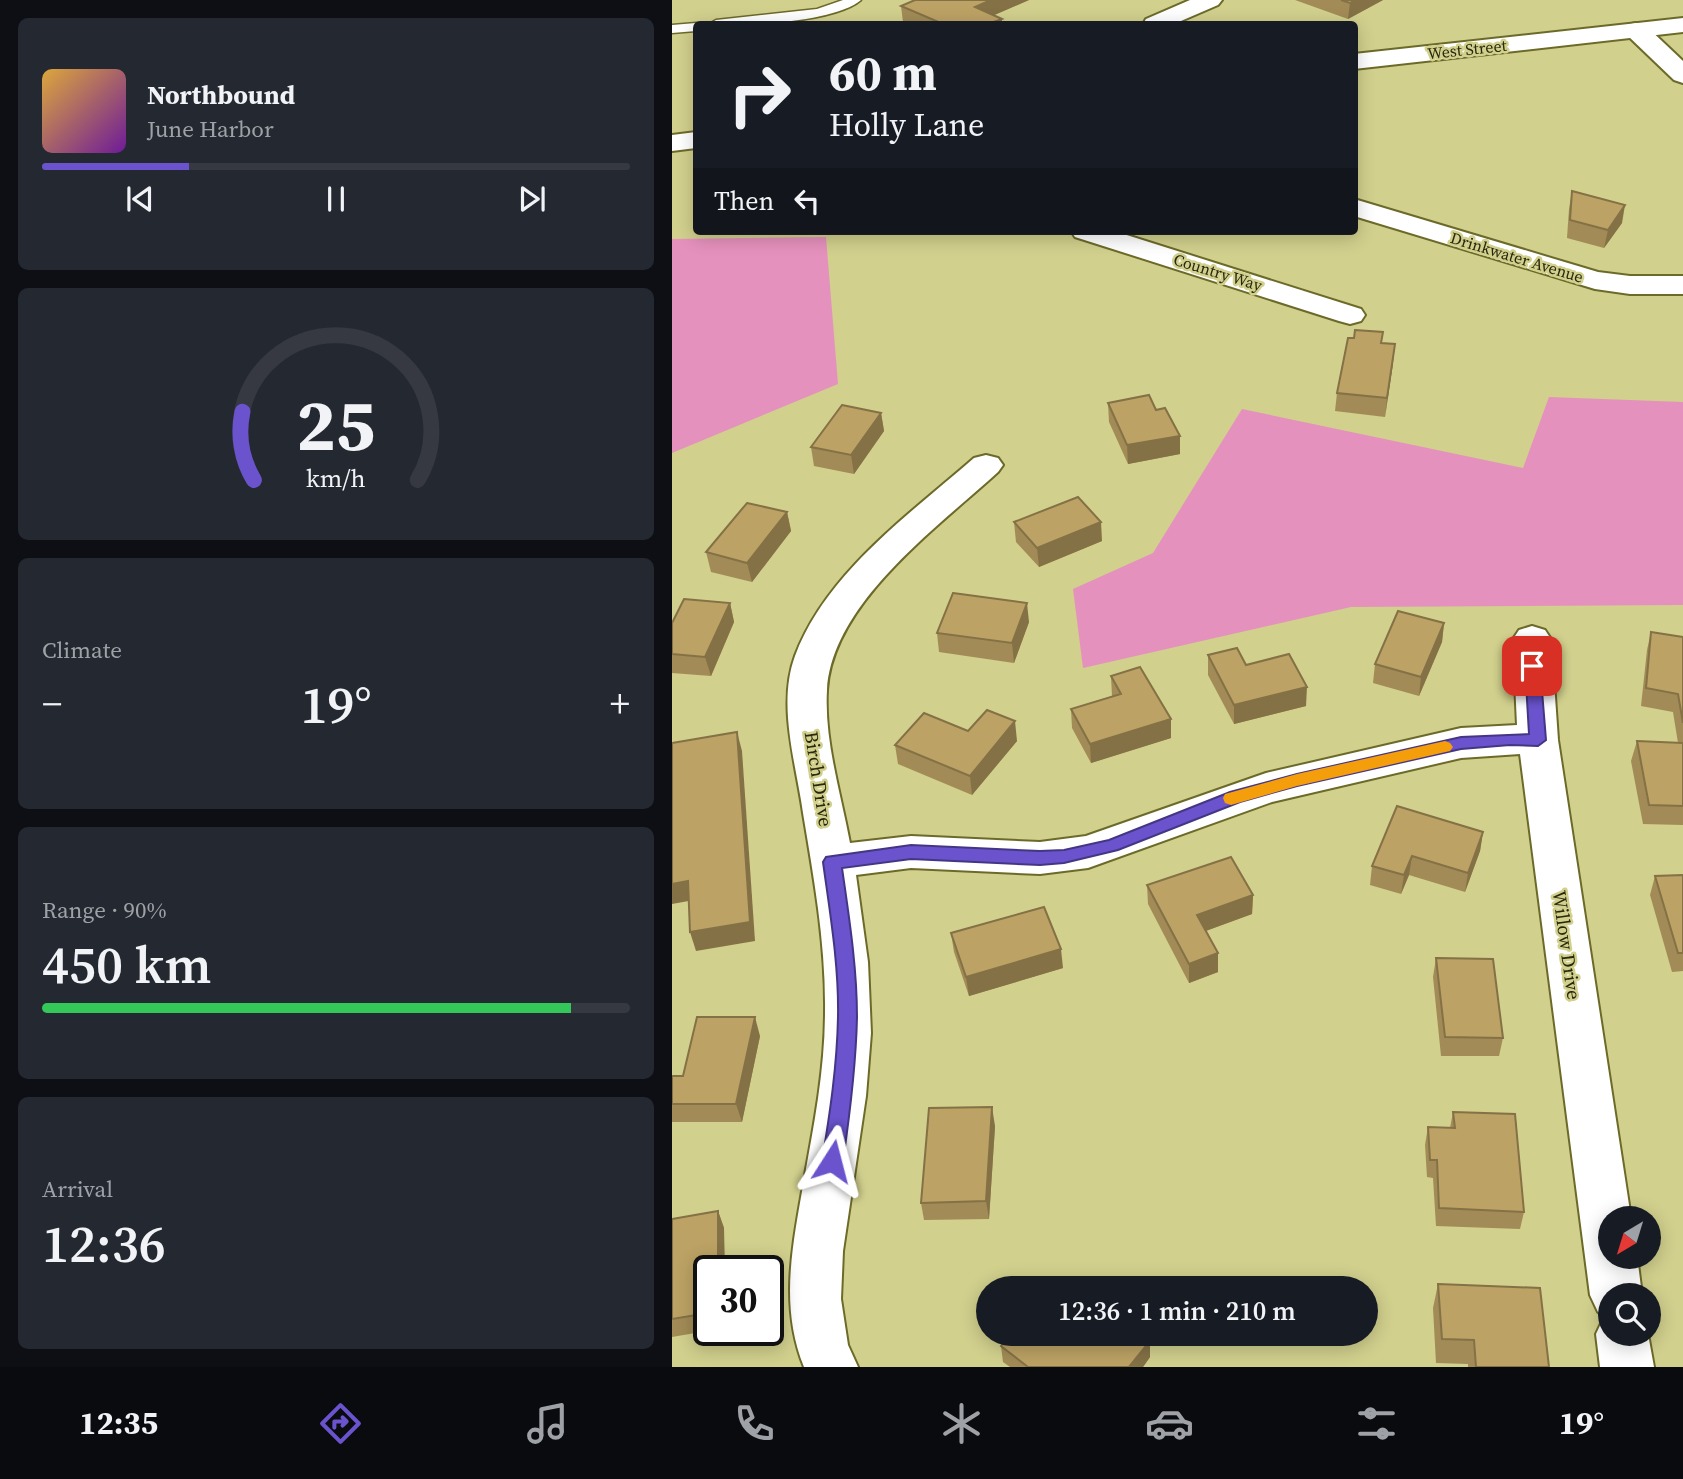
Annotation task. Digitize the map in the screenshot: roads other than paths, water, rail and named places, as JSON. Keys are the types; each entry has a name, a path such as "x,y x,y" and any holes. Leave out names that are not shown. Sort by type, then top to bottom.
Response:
{"street":[{"path":"1162,21 1210,0"},
{"name":"West Street","path":"1358,62 1683,25"},
{"path":"1636,30 1683,75"},
{"path":"672,143 693,140"},
{"name":"Drinkwater Avenue","path":"1358,208 1595,280 1630,285 1683,285"},
{"name":"Country Way","path":"1097,235 1350,316"},
{"name":"Birch Drive","path":"831,1367 819,1331 815,1299 817,1263 844,1084 848,1014 843,945 832,862 808,714 808,676 813,657 833,620 858,585 986,465"},
{"name":"Willow Drive","path":"1532,639 1538,740 1604,1206"},
{"path":"832,862 911,852 1064,857 1112,846 1236,797 1276,785 1461,743 1538,740"},
{"path":"1624,1346 1627,1367"}],"lane":[{"path":"744,21 819,13 855,0"},
{"path":"672,29 693,27"}]}
